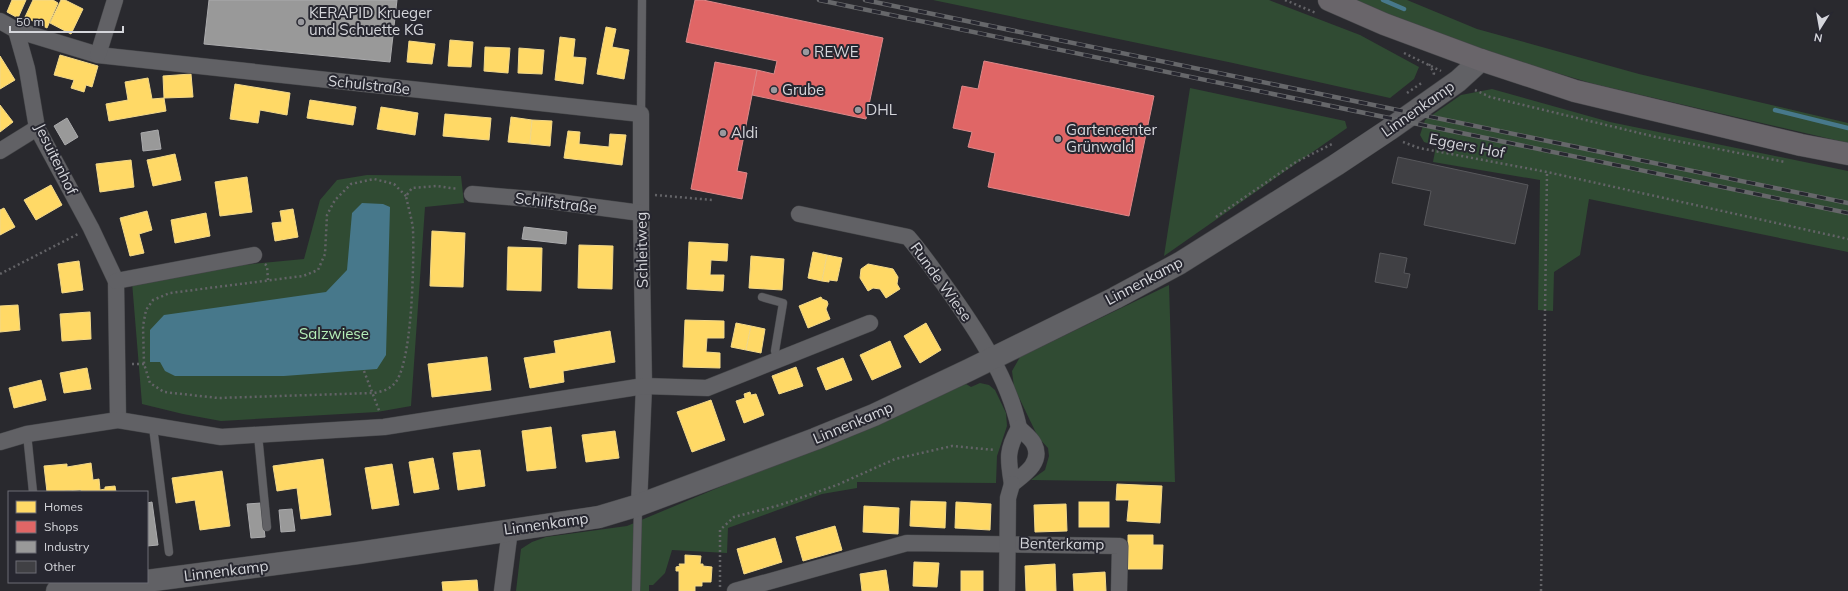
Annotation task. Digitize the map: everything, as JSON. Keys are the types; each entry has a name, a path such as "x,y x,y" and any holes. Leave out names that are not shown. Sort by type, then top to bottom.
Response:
{"main road":[{"path":"1329,0 1384,24 1481,60 1575,91 1801,145 1848,154"},
{"name":"Linnenkamp","path":"148,581 350,554 588,519 639,505 874,415 1115,298 1180,263 1336,165 1390,129 1458,81 1481,60"},
{"path":"56,591 128,583"}],"street":[{"path":"98,55 115,0"},
{"name":"Schulstraße","path":"0,21 16,30 98,55 641,114"},
{"name":"Jesuitenhof","path":"16,30 27,69 37,128 91,228 116,280 118,420"},
{"name":"Schleitweg","path":"639,505 644,386 641,114"},
{"path":"0,151 37,128"},
{"name":"Schilfstraße","path":"472,194 542,200 641,213"},
{"name":"Runde Wiese","path":"799,214 908,237 964,313 992,358 1015,411 1019,428"},
{"path":"116,280 254,254"},
{"path":"0,442 26,434 118,420 153,427 221,437 384,427 644,386 707,388 870,323"},
{"path":"1007,591 1008,498 1012,484 1008,461 1010,444 1019,428 1034,443 1036,457 1032,468 1012,484"},
{"path":"502,591 510,530"},
{"path":"735,591 907,543 1008,543"},
{"name":"Benterkamp","path":"1008,543 1120,546 1119,591"}],"lane":[{"path":"641,114 642,0"},
{"path":"762,297 784,303 775,351 778,360"},
{"path":"153,427 169,552"},
{"path":"26,434 34,491"},
{"path":"258,435 267,527"},
{"name":"Schleitweg","path":"636,591 639,505"}],"path":[{"path":"1429,64 1490,97 1656,136 1787,162"},
{"name":"Eggers Hof","path":"1390,129 1402,141 1419,148 1547,172 1848,239"},
{"path":"1214,218 1296,162 1334,143"},
{"path":"1541,591 1547,172"},
{"path":"374,179 394,184 406,196 413,228 411,309 406,354 401,374 394,385 382,392 374,393 218,398 164,392 150,383 144,364 143,326 146,310 153,300 170,293 268,280 303,276 318,270 325,254 327,215 335,200 351,184 374,179"},
{"path":"406,196 412,188 437,186 456,188 472,194"},
{"path":"642,194 712,200"},
{"path":"0,274 91,228"},
{"path":"267,266 268,280"},
{"path":"364,371 374,393 384,427"},
{"path":"721,591 720,530 734,517 780,505 837,485 895,459 952,446 1009,452"}],"green space":[{"path":"933,0 1269,0 1360,35 1419,67 1414,79 1390,98 1233,63"},
{"path":"1346,0 1407,0 1477,29 1639,74 1848,123 1848,143 1594,84 1473,48"},
{"path":"1190,88 1345,121 1347,128 1164,256"},
{"path":"1492,89 1610,122 1848,171 1848,252 1589,199 1580,255 1554,272 1553,311 1538,310 1540,180 1433,162 1436,146 1424,142 1420,135 1425,120 1461,95"},
{"name":"Salzwiese","path":"367,175 461,176 464,203 425,207 411,406 377,412 221,421 142,404 132,282 221,267 304,259 320,200 337,180"},
{"path":"1169,285 1175,482 1031,480 1045,470 1049,456 1048,448 1038,437 1014,387 1012,371 1020,357"},
{"path":"980,383 989,385 995,390 1006,413 1007,426 997,456 996,483 857,482 857,488 822,494 728,528 727,553 672,550 665,573 653,585 649,585 649,591 516,591 521,549 532,542 546,537 627,526 966,384 971,387"}],"water":[{"path":"362,203 383,204 390,207 386,355 377,369 284,376 175,376 165,371 160,362 150,362 150,330 164,315 326,292 347,270 352,213"}],"building: Homes":[{"path":"12,0 26,0 18,18 7,12"},
{"path":"33,0 53,0 58,3 47,28 25,17"},
{"path":"61,0 65,0 83,9 71,34 50,23"},
{"path":"606,27 616,29 612,47 629,50 624,79 597,74"},
{"path":"560,37 575,39 573,57 586,58 583,84 555,80"},
{"path":"450,40 473,42 471,67 448,66"},
{"path":"409,41 435,44 432,64 407,62"},
{"path":"485,47 510,48 508,73 484,71"},
{"path":"519,48 544,50 542,74 518,73"},
{"path":"60,55 98,66 92,87 86,85 84,92 71,88 74,80 54,75"},
{"path":"0,56 15,80 0,89"},
{"path":"191,74 193,97 164,98 163,76"},
{"path":"148,78 152,99 164,98 166,111 109,121 106,104 128,100 125,82"},
{"path":"235,84 290,93 287,115 260,110 258,123 230,119"},
{"path":"310,100 356,107 353,125 307,118"},
{"path":"0,105 13,122 0,132"},
{"path":"381,107 418,113 415,135 377,129"},
{"path":"445,114 491,118 489,140 443,136"},
{"path":"511,117 532,120 530,144 508,142"},
{"path":"532,120 552,121 550,146 530,144"},
{"path":"568,131 580,132 579,144 609,147 610,134 626,135 622,165 564,158"},
{"path":"175,154 181,180 153,186 147,160"},
{"path":"131,160 134,187 100,192 96,164"},
{"path":"247,177 252,212 220,216 215,182"},
{"path":"51,185 62,205 36,220 24,200"},
{"path":"4,208 15,227 0,235 0,210"},
{"path":"293,209 298,237 275,241 272,223 282,222 280,211"},
{"path":"147,211 152,230 139,234 144,253 130,256 120,218"},
{"path":"206,213 210,236 175,243 171,220"},
{"path":"432,231 465,233 463,287 430,286"},
{"path":"689,242 728,244 727,261 711,260 710,275 724,275 723,291 687,289"},
{"path":"579,245 613,246 612,289 578,288"},
{"path":"508,247 542,248 541,291 507,290"},
{"path":"813,252 827,255 822,281 808,278"},
{"path":"827,255 842,258 837,281 822,281"},
{"path":"751,256 784,259 782,290 749,288"},
{"path":"79,261 83,290 62,293 58,264"},
{"path":"868,264 893,269 898,277 897,284 900,289 886,298 880,289 873,288 868,291 860,278 861,269"},
{"path":"821,297 827,301 828,304 826,309 830,319 808,328 799,306"},
{"path":"18,305 20,330 0,332 0,306"},
{"path":"90,312 91,339 62,341 60,314"},
{"path":"685,320 724,321 724,338 707,338 706,352 720,353 720,368 683,367"},
{"path":"736,323 751,326 746,350 731,347"},
{"path":"926,323 941,350 920,363 904,336"},
{"path":"751,326 765,329 761,353 746,350"},
{"path":"610,331 615,362 563,371 564,382 530,388 524,358 556,353 554,341"},
{"path":"890,341 901,367 872,380 860,355"},
{"path":"487,357 491,390 432,397 428,364"},
{"path":"843,358 852,380 826,390 817,368"},
{"path":"796,367 803,386 779,394 772,376"},
{"path":"87,368 91,389 64,393 60,373"},
{"path":"41,380 46,400 14,408 9,388"},
{"path":"750,392 751,395 756,394 764,415 744,423 736,401 745,398 744,394"},
{"path":"711,400 725,440 692,452 677,412"},
{"path":"551,427 556,468 527,471 522,431"},
{"path":"615,431 619,458 586,462 582,435"},
{"path":"480,450 485,486 458,490 453,453"},
{"path":"433,458 439,489 414,493 409,462"},
{"path":"323,459 331,515 301,519 297,488 277,491 273,466"},
{"path":"91,463 93,480 99,479 100,490 105,489 105,487 115,486 116,491 47,491 44,466 67,464 67,467"},
{"path":"392,464 399,505 372,509 365,468"},
{"path":"222,471 230,526 200,530 195,500 176,503 172,478"},
{"path":"1117,484 1162,486 1160,523 1127,521 1129,500 1116,500"},
{"path":"911,501 946,502 945,528 910,526"},
{"path":"956,502 991,504 990,530 955,528"},
{"path":"1079,502 1109,502 1109,527 1079,527"},
{"path":"1066,504 1067,531 1035,532 1034,505"},
{"path":"864,506 899,508 898,534 863,532"},
{"path":"835,526 842,550 803,561 796,537"},
{"path":"1128,535 1153,535 1153,545 1163,545 1162,569 1128,569"},
{"path":"775,538 782,562 744,574 737,549"},
{"path":"685,555 701,556 700,564 703,564 703,566 712,567 711,582 702,582 702,586 695,586 695,591 679,591 679,571 676,571 676,567 680,566 679,564 685,564"},
{"path":"914,562 939,563 937,587 913,586"},
{"path":"1055,564 1056,591 1026,591 1025,566"},
{"path":"886,570 889,591 862,591 860,574"},
{"path":"961,571 983,571 983,591 961,591"},
{"path":"1105,572 1106,591 1074,591 1073,574"},
{"path":"477,580 478,591 443,591 442,582"}],"building: Shops":[{"name":"REWE","path":"695,0 703,0 883,38 866,119 752,95 757,70 774,74 777,61 686,42"},
{"name":"Gartencenter Grünwald","path":"984,61 1154,96 1129,216 988,187 995,153 968,147 972,132 953,128 962,86 978,89"},
{"name":"Aldi","path":"715,62 757,70 737,171 747,173 742,199 691,189"}],"building: Industry":[{"name":"KERAPID Krueger und Schuette KG","path":"209,0 397,0 390,62 204,44"},
{"path":"67,118 78,137 65,145 54,126"},
{"path":"158,130 161,149 143,151 141,133"},
{"path":"524,227 567,232 566,244 522,239"},
{"path":"152,502 158,545 148,546 148,503"},
{"path":"261,503 265,537 251,538 247,504"},
{"path":"292,509 295,531 281,532 279,510"}],"building: Other":[{"path":"1398,157 1528,185 1515,244 1424,225 1431,191 1392,183"},
{"path":"1380,253 1407,258 1404,273 1410,274 1407,288 1375,282"}],"waterway":[{"path":"1383,0 1404,9"},
{"path":"1775,110 1848,128"}],"railway":[{"path":"819,0 1848,213"},
{"path":"865,0 1848,203"}],"place":[{"name":"KERAPID Krueger und Schuette KG","path":"301,22"},
{"name":"REWE","path":"806,52"},
{"name":"Grube","path":"774,90"},
{"name":"DHL","path":"858,110"},
{"name":"Aldi","path":"723,133"},
{"name":"Gartencenter Grünwald","path":"1058,139"}]}
